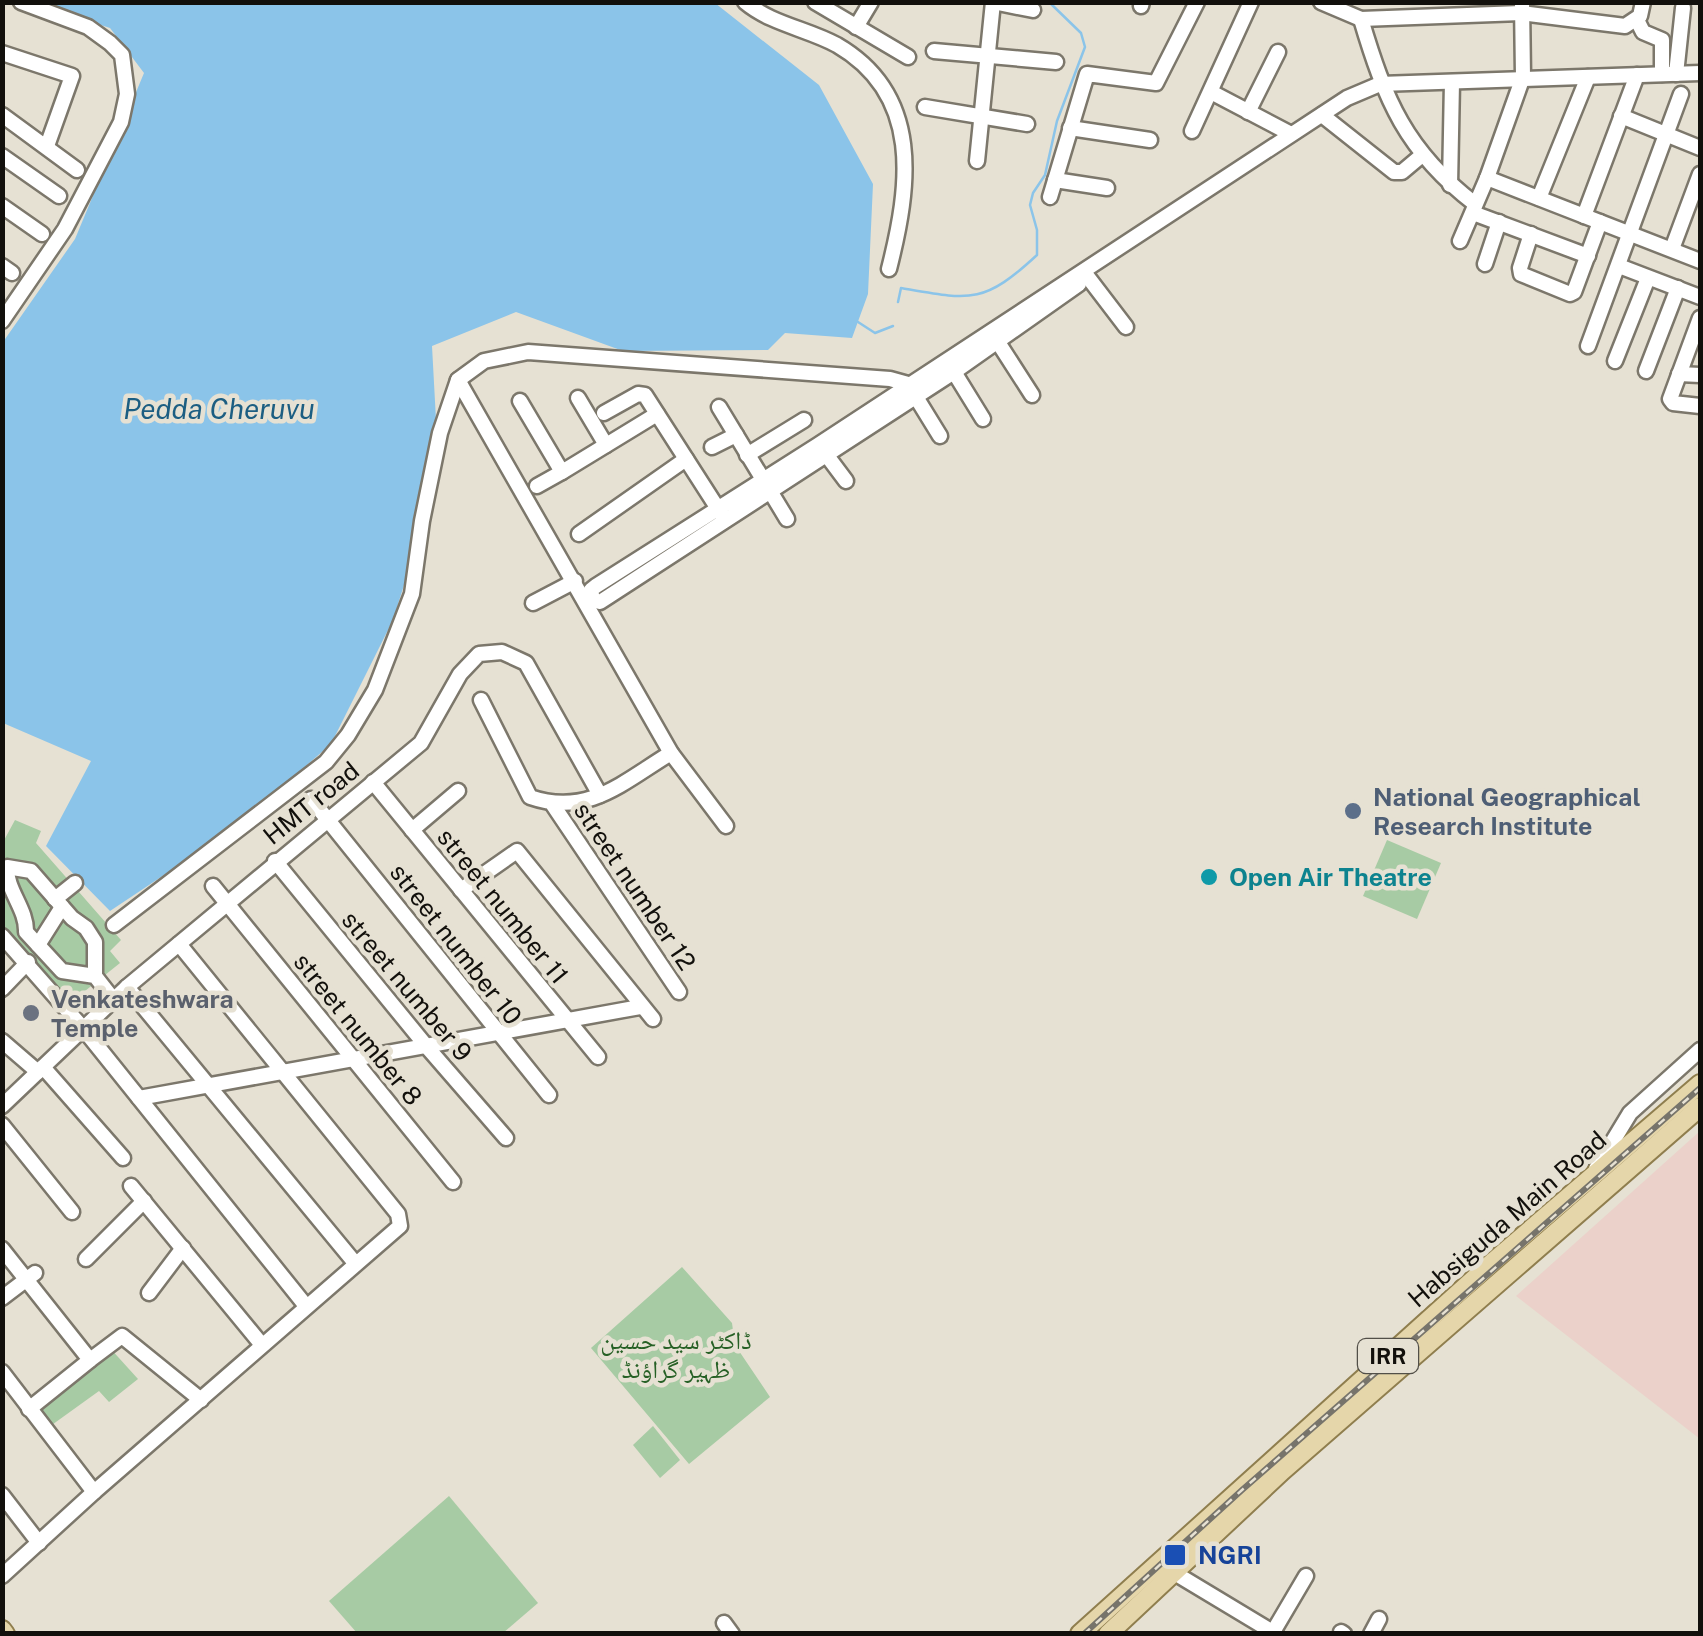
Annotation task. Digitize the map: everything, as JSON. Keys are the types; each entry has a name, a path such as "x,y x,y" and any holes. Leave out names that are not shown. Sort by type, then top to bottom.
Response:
{"main road":[{"name":"Habsiguda Main Road","path":"1080,1634 1494,1261 1700,1084"},
{"name":"Habsiguda Main Road","path":"1108,1634 1282,1471 1699,1110"},
{"path":"1494,1261 1506,1278"}],"street":[{"path":"2,321 66,229 121,122 127,94 122,55 110,43 88,27 21,2"},
{"path":"745,2 838,46 885,90 898,112 905,156 904,197 889,268"},
{"path":"815,2 908,57"},
{"path":"856,27 871,2"},
{"path":"977,161 993,2 1033,10"},
{"path":"1050,197 1087,74 1159,81 1197,2"},
{"path":"1192,131 1251,2"},
{"path":"1320,2 1361,19 1457,8 1521,8 1626,26 1637,20 1643,2"},
{"path":"1460,240 1524,77 1521,8"},
{"path":"1669,74 1683,8"},
{"path":"1361,19 1380,84 1421,156 1474,209 1588,256"},
{"path":"1637,20 1643,32 1662,40 1669,74"},
{"path":"934,51 1056,62"},
{"path":"1248,112 1278,52"},
{"path":"2,53 72,76 46,146"},
{"path":"637,569 1079,284 1082,273 1347,98 1380,84 1700,72"},
{"path":"1584,216 1636,76"},
{"path":"1539,198 1588,77"},
{"path":"1450,185 1452,82"},
{"path":"1211,92 1291,134"},
{"path":"1588,346 1680,94"},
{"path":"924,107 1027,124"},
{"path":"2,115 77,170"},
{"path":"1322,115 1394,172 1402,172 1421,156"},
{"path":"1621,116 1700,148"},
{"path":"1070,128 1150,140"},
{"path":"2,156 58,196"},
{"path":"1672,249 1700,174"},
{"path":"1487,178 1700,261"},
{"path":"1055,180 1107,188"},
{"path":"2,206 42,234"},
{"path":"1485,264 1499,222"},
{"path":"1532,234 1521,274 1567,294 1574,292 1600,222"},
{"path":"1618,266 1700,297"},
{"path":"1082,273 1126,327"},
{"path":"1615,361 1648,278"},
{"path":"1646,371 1678,288"},
{"path":"1700,318 1670,401 1700,406"},
{"path":"912,391 954,372 995,338"},
{"path":"995,338 1032,394"},
{"path":"114,925 326,762 348,735 375,690 412,594 448,400 458,380 484,361 528,352 864,376 912,391 940,436"},
{"path":"954,372 983,419"},
{"path":"1679,374 1700,375"},
{"path":"458,380 672,753 726,826"},
{"path":"604,413 642,393 722,513"},
{"path":"578,398 606,445"},
{"path":"520,401 562,472"},
{"path":"719,407 787,520"},
{"path":"537,486 657,414"},
{"path":"747,455 804,420"},
{"path":"712,447 736,435"},
{"path":"823,450 846,481"},
{"path":"578,534 686,459"},
{"path":"533,602 575,581"},
{"name":"HMT road","path":"2,1106 127,987 421,743 460,674 479,654 502,652 526,663 600,795"},
{"name":"street number 12","path":"481,700 530,797 552,804 680,992"},
{"path":"552,804 592,802 672,753"},
{"name":"street number 11","path":"373,782 598,1057"},
{"path":"412,830 458,791"},
{"name":"street number 10","path":"311,800 550,1095"},
{"path":"462,890 517,851 653,1019"},
{"name":"street number 9","path":"275,861 506,1138"},
{"path":"95,976 62,971 26,932 26,918 7,877 5,863 31,871 86,928 95,942 95,976 114,999"},
{"path":"38,945 74,882"},
{"name":"street number 8","path":"213,886 453,1182"},
{"path":"2,936 82,1027 306,1306"},
{"path":"2,1576 400,1226 398,1214 179,944"},
{"path":"2,989 28,962"},
{"path":"127,987 355,1262"},
{"path":"139,1098 640,1006"},
{"path":"2,1041 41,1069 123,1158"},
{"path":"1590,1178 1630,1113 1700,1050"},
{"path":"2,1125 72,1212"},
{"path":"131,1186 262,1345"},
{"path":"86,1259 144,1201"},
{"path":"149,1293 183,1248"},
{"path":"2,1249 31,1276 90,1360"},
{"path":"2,1298 31,1276"},
{"path":"29,1408 122,1336 201,1400"},
{"path":"2,1372 94,1492"},
{"path":"2,1495 40,1542"},
{"path":"1173,1572 1267,1631 1306,1576"},
{"path":"1371,1634 1379,1620"}],"shaded area":[{"path":"1700,1131 1700,1439 1516,1296"}],"green space":[{"path":"15,820 41,831 36,843 121,940 110,951 120,963 70,1003 3,926 2,844"},
{"path":"1387,840 1441,863 1417,919 1363,896"},
{"name":"ڈاکٹر سید حسین ظہیر گراؤنڈ","path":"682,1267 732,1323 735,1345 770,1397 689,1464 591,1348"},
{"path":"109,1347 138,1379 109,1402 99,1391 49,1427 37,1409 73,1384"},
{"path":"653,1426 680,1460 660,1478 633,1445"},
{"path":"449,1496 538,1603 503,1633 357,1633 329,1601"}],"water":[{"name":"Pedda Cheruvu","path":"32,3 715,3 819,85 873,184 868,294 852,338 785,333 768,350 623,351 516,312 432,346 436,420 416,547 393,620 331,744 236,827 110,911 46,846 91,761 3,723 3,342 75,239 144,73 110,28"}],"waterway":[{"path":"898,302 901,288 960,296 988,291 1037,255 1037,230 1030,205 1045,175 1057,121 1085,47 1081,33 1049,2"},
{"path":"858,322 875,333 893,326"}],"railway":[{"path":"1084,1634 1700,1088"}],"place":[{"name":"National Geographical Research Institute","path":"1353,811"},
{"name":"Open Air Theatre","path":"1209,877"},
{"name":"Venkateshwara Temple","path":"31,1013"},
{"name":"NGRI","path":"1175,1555"}]}
